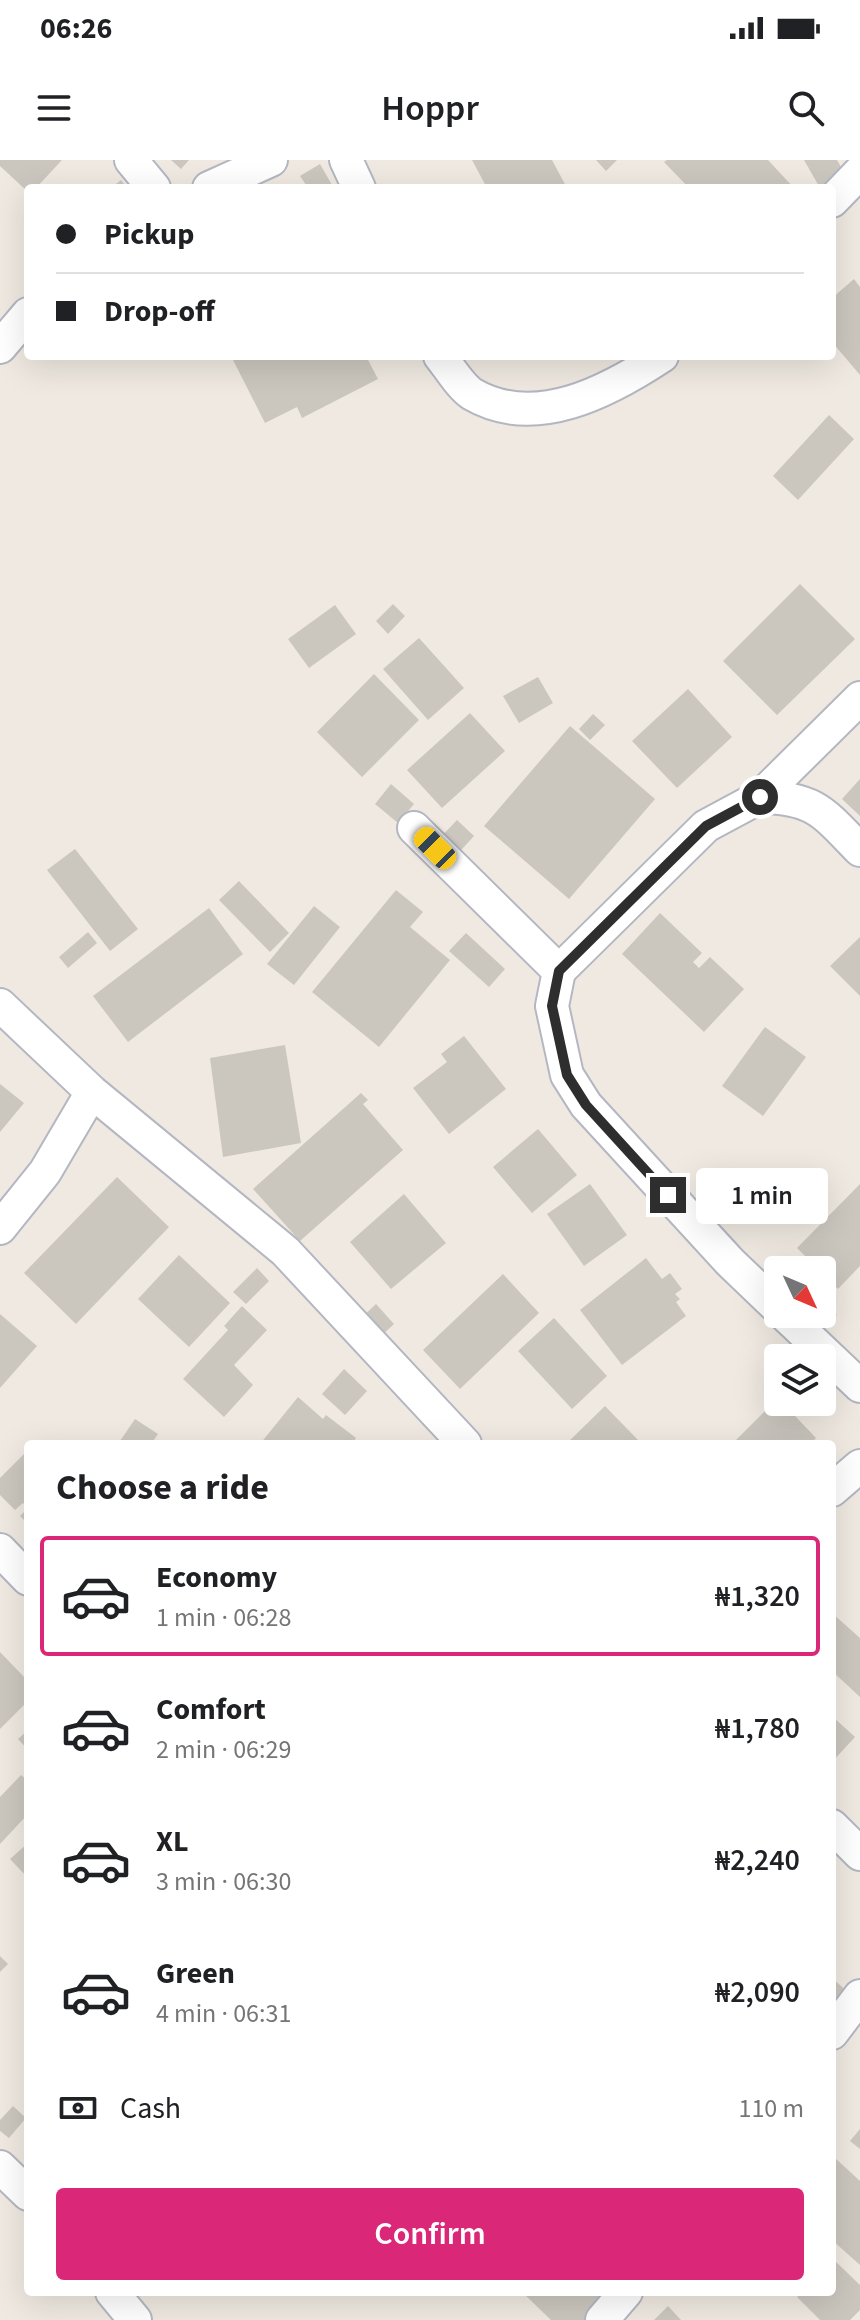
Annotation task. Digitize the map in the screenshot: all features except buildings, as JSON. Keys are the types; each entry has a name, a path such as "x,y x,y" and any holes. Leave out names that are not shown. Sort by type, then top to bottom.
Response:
{"street":[{"path":"131,160 151,184"},
{"path":"218,184 271,160"},
{"path":"346,160 357,184"},
{"path":"836,197 860,172"},
{"path":"0,347 24,319"},
{"path":"443,360 471,393 522,410 582,401 655,360"},
{"path":"764,1295 730,1262 586,1105 567,1075 552,1006 559,971 706,826 760,797 860,698"},
{"path":"760,797 795,797 821,811 860,850"},
{"path":"414,828 559,971"},
{"path":"0,1005 92,1092 285,1251 461,1440"},
{"path":"0,1228 45,1172 92,1092"},
{"path":"799,1328 860,1386"},
{"path":"836,1487 860,1466"},
{"path":"0,1550 24,1575"},
{"path":"836,1830 860,1854"},
{"path":"836,2028 860,1996"},
{"path":"0,2167 24,2190"},
{"path":"115,2296 135,2320"},
{"path":"602,2320 623,2296"}],"route":[{"path":"668,1195 586,1105 567,1075 552,1006 559,971 706,826 760,797"}]}
